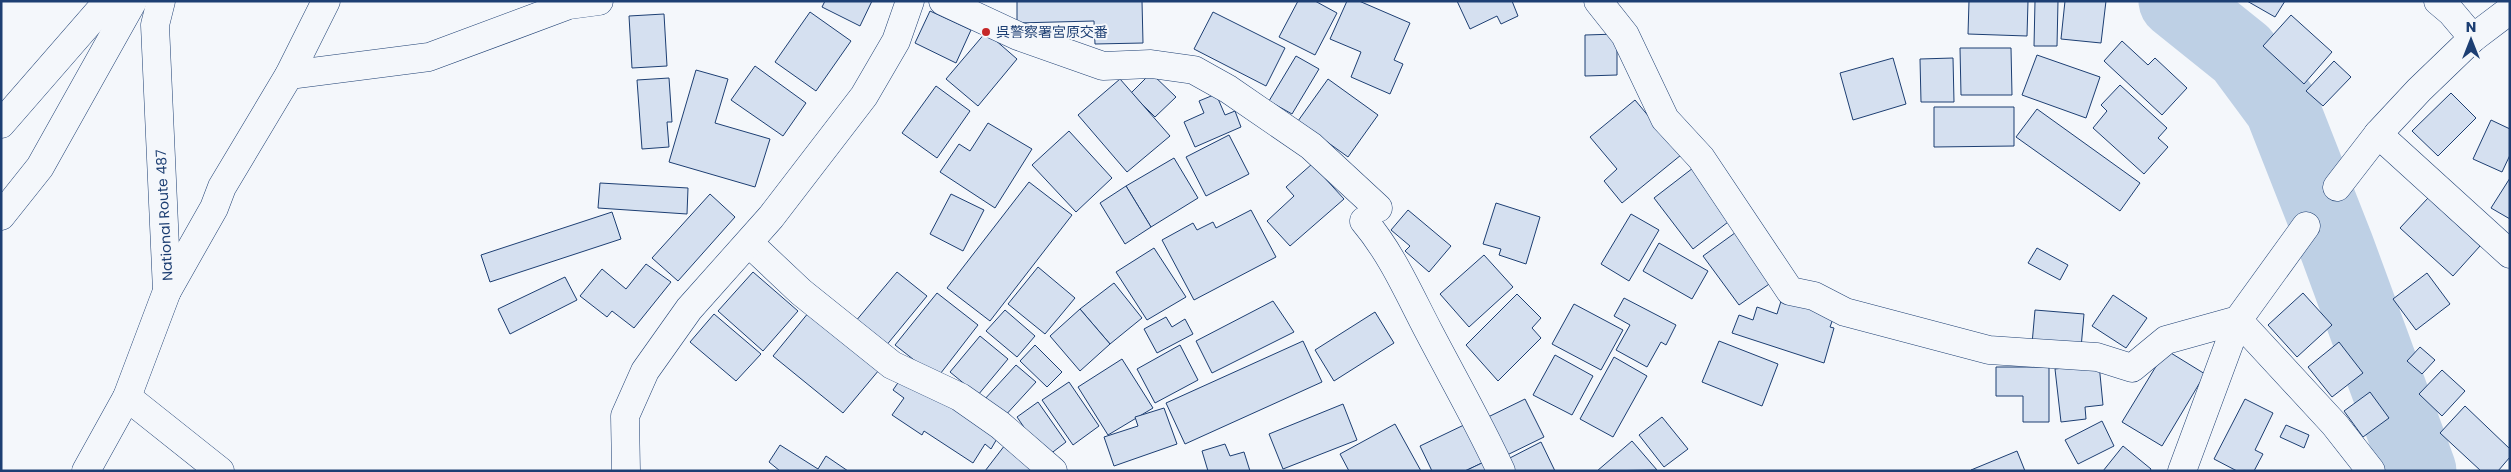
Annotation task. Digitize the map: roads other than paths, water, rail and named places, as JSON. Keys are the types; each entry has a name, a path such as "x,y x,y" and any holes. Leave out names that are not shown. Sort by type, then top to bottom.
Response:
{"main road":[{"path":"1,124 108,1"},
{"path":"1,216 40,167 134,1"},
{"name":"National Route 487","path":"86,471 127,397 167,291 155,25 161,1"},
{"path":"167,291 214,208 222,188 289,75 326,1"},
{"path":"289,75 429,57 569,5 599,1"},
{"path":"626,471 625,416 645,371 689,309 749,243 818,158 864,96 896,41 910,1"},
{"path":"943,1 1018,36 1103,66 1152,64 1194,70 1228,89 1311,146 1371,214 1379,239 1414,300 1475,415 1501,471"},
{"path":"1598,1 1625,35 1664,119 1701,158 1790,291 1814,296 1845,312 1989,350 2097,357 2132,368 2166,340 2238,320"},
{"path":"2438,1 2451,12 2473,38"},
{"path":"2337,187 2378,134 2419,90 2473,38 2510,10"},
{"path":"2378,134 2510,254"},
{"path":"2182,471 2238,320 2306,226"},
{"path":"749,243 801,292 892,365 960,397 1000,425 1053,471"},
{"path":"2238,320 2335,425 2371,471"},
{"path":"127,397 220,471"}],"waterway":[{"path":"2176,1 2242,54 2282,108 2337,248 2419,471"}],"place":[{"name":"呉警察署宮原交番","path":"986,32"}]}
